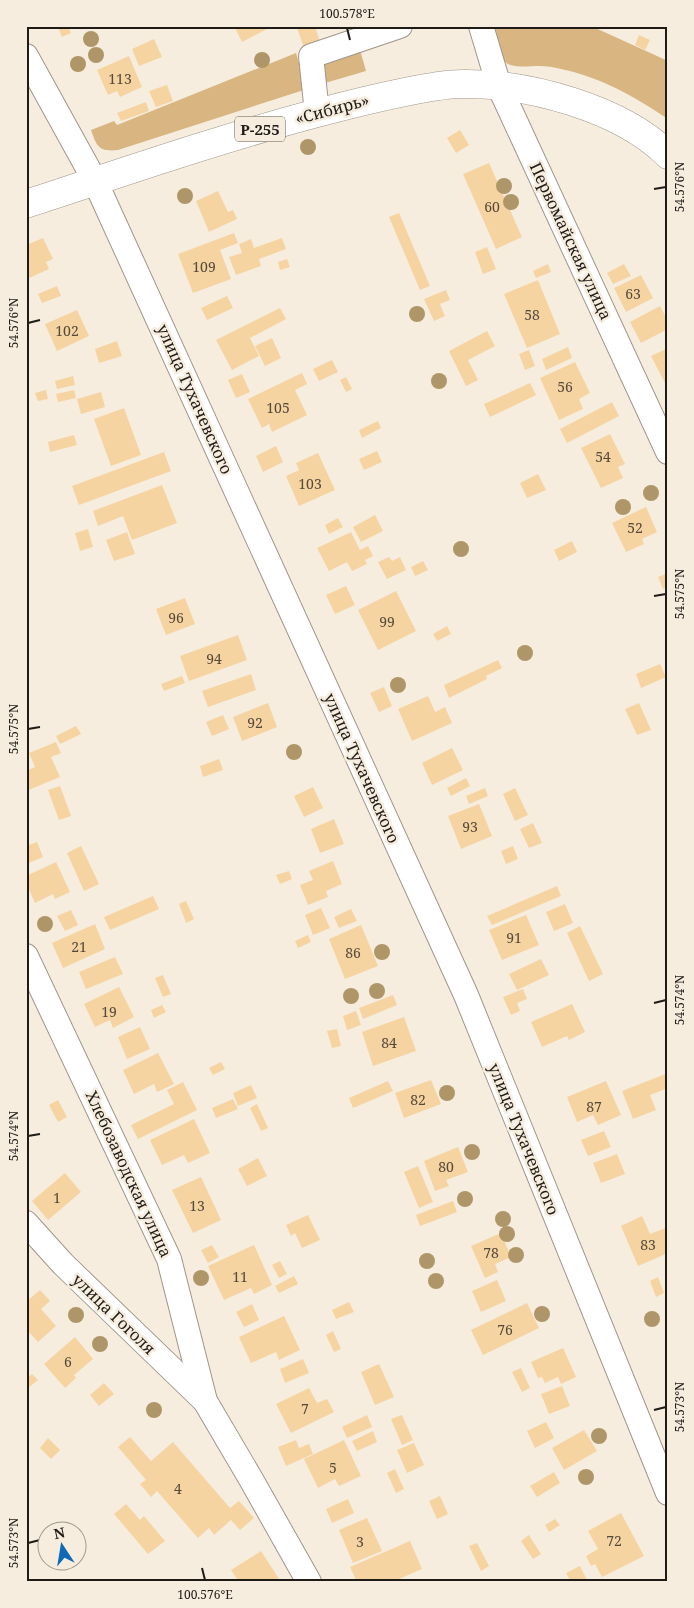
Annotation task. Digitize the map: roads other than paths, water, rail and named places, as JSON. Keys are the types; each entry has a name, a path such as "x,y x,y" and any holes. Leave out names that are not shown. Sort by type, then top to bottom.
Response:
{"highway":[{"name":"«Сибирь»","path":"26,204 283,122 370,99 426,88 461,84 499,86"},
{"name":"Р-255","path":"499,86 537,92 572,102 631,126 668,155"}],"street":[{"path":"317,113 311,56 400,26"},
{"name":"Первомайская улица","path":"481,26 499,86 668,452"},
{"name":"улица Тухачевского","path":"26,56 95,181 466,995 668,1494"},
{"name":"Хлебозаводская улица","path":"26,956 169,1259 205,1401"},
{"name":"улица Гоголя","path":"26,1223 63,1264 205,1401"},
{"path":"205,1401 309,1582"}]}
